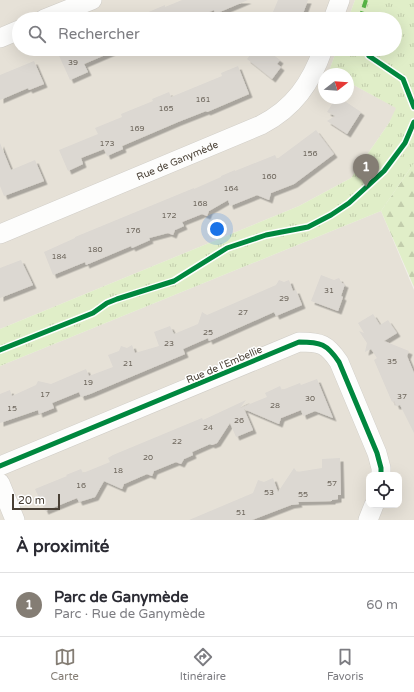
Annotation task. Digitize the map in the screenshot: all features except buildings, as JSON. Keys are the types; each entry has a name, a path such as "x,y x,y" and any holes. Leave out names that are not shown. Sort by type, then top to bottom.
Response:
{"street":[{"path":"62,12 92,0"},
{"path":"336,12 340,0"},
{"path":"0,38 12,33"},
{"name":"Rue de Ganymède","path":"0,234 273,119 290,104 304,88 320,56"},
{"name":"Rue de l'Embellie","path":"0,466 299,342 312,342 324,345 333,353 339,362 377,453 381,472"},
{"path":"0,483 15,520"},
{"path":"368,520 373,508"}],"shaded area":[{"path":"0,0 355,0 351,12 12,12 12,56 334,56 330,68 318,68 318,104 354,104 354,85 397,108 389,123 351,178 299,206 0,329"},
{"path":"381,211 414,290 414,520 0,520 0,366"}],"green space":[{"path":"355,0 414,0 414,163 381,211 0,366 0,329 299,206 351,178 389,123 396,108 354,85 354,68 330,68 334,56 402,56 402,12 351,12"},
{"path":"414,163 414,287 381,211"}],"marked path":[{"path":"362,12 366,0"}],"cycle path":[{"path":"369,56 403,79 414,107"},
{"path":"0,350 93,313 107,303 117,299 174,281 227,248 266,235 308,227 331,215 349,203 384,171 405,143 414,122"},
{"path":"0,466 299,342 307,342 323,345 331,351 339,362 377,453 381,472"}],"place":[{"name":"Parc de Ganymède","path":"366,187"}]}
